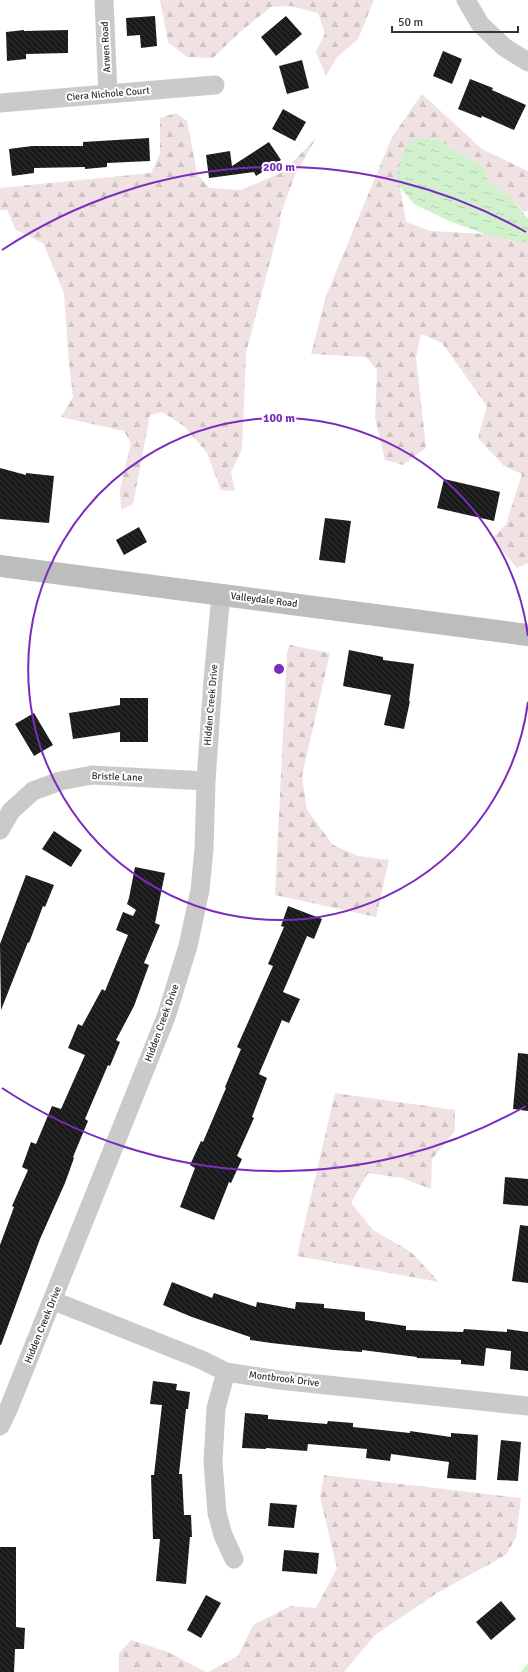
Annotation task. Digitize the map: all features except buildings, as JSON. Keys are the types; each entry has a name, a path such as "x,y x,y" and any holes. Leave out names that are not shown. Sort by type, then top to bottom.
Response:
{"street":[{"name":"Arwen Road","path":"104,0 108,94"},
{"path":"466,0 480,24 504,47 528,62"},
{"name":"Ciera Nichole Court","path":"0,103 215,85"},
{"name":"Valleydale Road","path":"0,566 528,635"},
{"name":"Hidden Creek Drive","path":"0,1426 54,1300 166,1017 188,946 200,890 204,849 206,781 221,595"},
{"name":"Bristle Lane","path":"0,830 11,811 33,791 60,781 92,775 206,781"},
{"name":"Montbrook Drive","path":"54,1300 202,1360 226,1372 279,1380 528,1406"},
{"path":"226,1372 216,1408 213,1462 217,1512 223,1535 234,1559"}],"green space":[{"path":"160,0 374,0 358,39 337,57 326,76 316,52 325,33 318,13 291,6 271,7 240,32 213,58 187,57 168,42"},
{"path":"422,94 482,149 528,171 528,211 523,212 510,196 488,181 483,167 439,140 418,138 397,180 400,187 406,222 431,231 485,234 521,243 528,241 528,563 517,568 492,539 506,524 522,474 504,466 478,438 487,406 442,343 421,334 416,358 426,448 403,465 385,460 375,418 377,370 366,357 311,354 326,296 392,137"},
{"path":"176,113 187,121 197,174 209,188 241,190 283,172 316,138 295,175 279,219 281,220 246,353 242,449 231,472 235,491 221,490 207,453 184,426 162,412 150,415 133,504 121,510 120,489 131,443 124,431 61,417 73,397 64,293 43,243 16,230 7,210 0,210 0,188 151,173 160,153 160,118"},
{"path":"290,645 330,653 302,776 307,810 333,845 358,856 389,860 376,917 275,895 287,653"},
{"path":"335,1093 455,1110 455,1131 432,1159 431,1189 402,1178 368,1173 351,1203 373,1230 411,1252 439,1282 297,1256"},
{"path":"324,1475 521,1498 516,1537 506,1555 437,1593 375,1635 344,1672 208,1672 238,1656 253,1625 291,1606 316,1608 337,1568 320,1497"},
{"path":"131,1640 168,1652 206,1672 119,1672 119,1653"}],"water":[{"path":"418,138 439,140 483,167 488,181 510,196 528,219 528,241 521,243 485,234 449,221 414,204 400,187 397,180 397,173 406,146"}],"waterway":[{"path":"524,1672 528,1667"}]}
